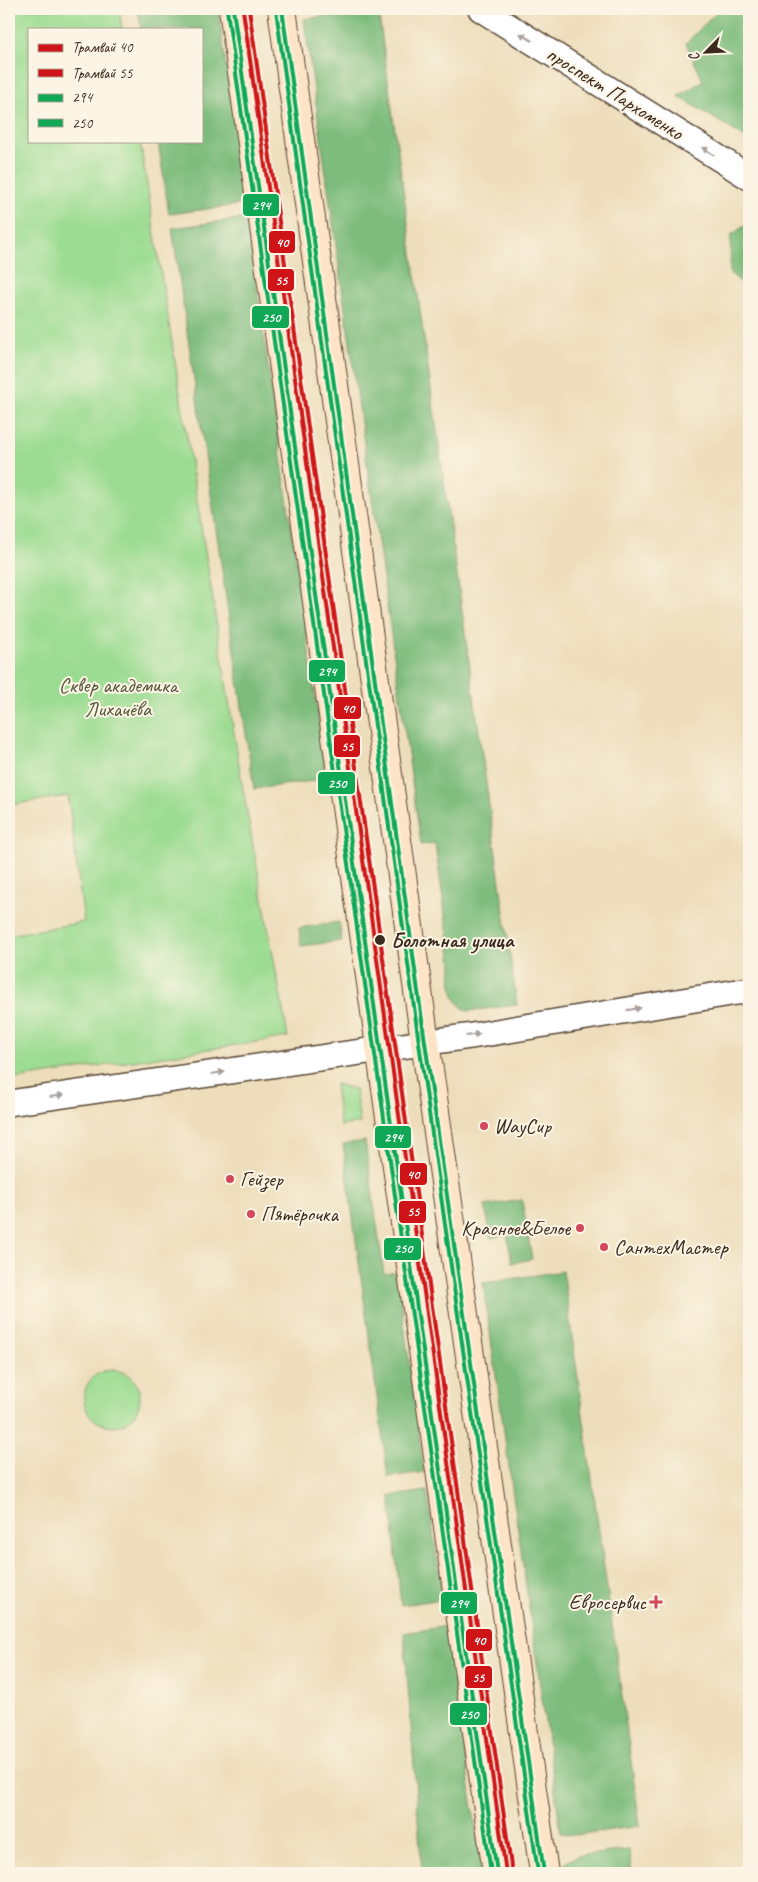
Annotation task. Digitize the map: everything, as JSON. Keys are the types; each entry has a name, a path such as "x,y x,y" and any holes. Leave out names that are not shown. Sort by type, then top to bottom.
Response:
{"main road":[{"path":"233,9 496,1873"},
{"path":"288,10 425,1042 544,1873"}],"street":[{"name":"проспект Пархоменко","path":"481,9 749,177"},
{"path":"9,1103 425,1042 749,990"}],"green space":[{"name":"Сквер академика Лихачёва","path":"9,9 119,9 122,28 28,28 28,142 140,142 243,790 288,1037 9,1080 9,935 84,922 68,796 9,805"},
{"path":"138,9 218,9 246,204 169,214 158,142 202,142 202,28 141,28"},
{"path":"378,9 517,1005 468,1011 458,1003 453,991 452,964 435,843 421,845 304,19"},
{"path":"720,9 749,9 749,140 678,96 703,81 686,43"},
{"path":"247,218 327,779 254,789 172,228"},
{"path":"749,223 749,290 730,273 731,235"},
{"path":"339,922 342,941 301,946 299,928"},
{"path":"335,1084 355,1089 360,1123 340,1126"},
{"path":"365,1141 384,1274 397,1272 424,1472 388,1477 343,1144"},
{"path":"522,1200 532,1259 512,1263 507,1235 491,1238 485,1206"},
{"path":"563,1271 640,1826 575,1835 561,1833 483,1283"},
{"path":"106,1370 118,1370 128,1374 136,1382 140,1398 136,1414 128,1422 118,1426 106,1426 96,1422 88,1414 84,1404 84,1392 88,1382 96,1374"},
{"path":"427,1491 443,1599 401,1605 390,1496"},
{"path":"447,1626 482,1873 422,1873 404,1633"},
{"path":"629,1850 632,1873 566,1873 565,1863 577,1856"}],"tram line":[{"name":"40","path":"249,9 512,1873"},
{"name":"55","path":"243,10 506,1873"}],"transit line":[{"name":"294","path":"233,9 497,1873"},
{"name":"294","path":"282,9 425,1042 544,1873"},
{"name":"250","path":"227,10 491,1873"},
{"name":"250","path":"276,10 419,1043 538,1873"}],"place":[{"name":"Болотная улица","path":"380,940"},
{"name":"WayCup","path":"484,1126"},
{"name":"Гейзер","path":"230,1179"},
{"name":"Пятёрочка","path":"251,1214"},
{"name":"Красное&Белое","path":"580,1228"},
{"name":"СантехМастер","path":"604,1247"},
{"name":"Евросервис","path":"656,1602"}]}
